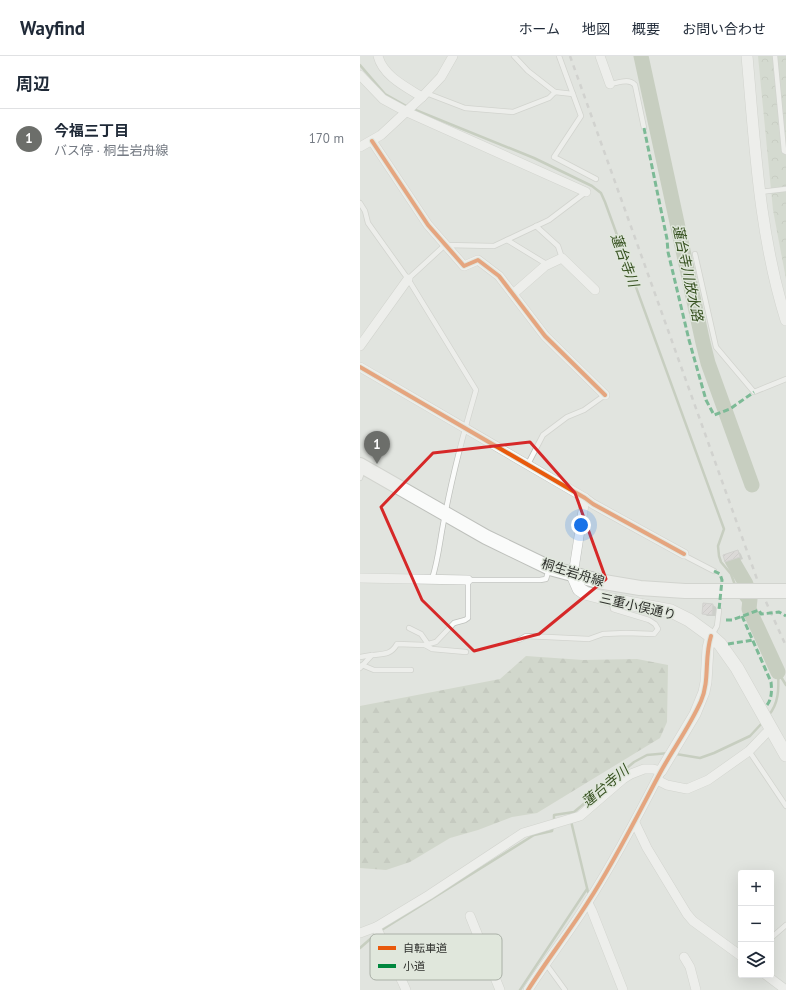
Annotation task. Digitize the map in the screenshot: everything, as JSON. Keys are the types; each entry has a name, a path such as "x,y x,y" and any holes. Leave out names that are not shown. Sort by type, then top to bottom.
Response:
{"main road":[{"name":"桐生岩舟線","path":"361,470 486,537 550,568 573,575 618,585 657,590 779,591"},
{"name":"三重小俣通り","path":"573,575 579,589 585,593 612,600 671,611 689,620 711,636 720,644 737,668 786,755"}],"street":[{"path":"378,56 380,63 395,80 424,95"},
{"path":"360,147 381,135 424,95 440,77 454,56"},
{"path":"600,56 610,84"},
{"path":"747,56 759,192 774,274 786,320"},
{"path":"360,75 383,99 406,112 586,192"},
{"path":"372,141 428,226 464,266 478,260 499,276 545,336 605,395"},
{"path":"513,294 548,265 562,258 596,290"},
{"path":"360,346 408,279"},
{"path":"360,367 528,464 593,504 684,554"},
{"path":"573,575 585,498"},
{"path":"360,578 468,580"},
{"path":"528,990 545,963 588,903 635,823 659,776 694,714 704,692 708,648 711,636"},
{"path":"360,933 376,927 429,896 523,833 580,816 623,779 631,774 644,769 653,769 667,785 687,789 708,780 749,751 767,722"},
{"path":"635,823 647,848 687,914 694,921 738,954"},
{"path":"588,903 623,990"},
{"path":"470,916 477,934"},
{"path":"376,927 379,934"},
{"path":"684,957 690,967 696,990"},
{"path":"770,978 786,990"},
{"path":"402,980 406,990"},
{"path":"496,980 500,990"}],"lane":[{"path":"514,56 528,71 555,92 573,94"},
{"path":"558,56 582,116 554,157 596,179"},
{"path":"775,56 784,151 786,152"},
{"path":"610,84 627,81 632,82 635,86 644,128"},
{"path":"424,95 465,108 513,112 549,98 555,92"},
{"path":"759,192 786,190"},
{"path":"408,279 445,245 494,246 549,220 586,192"},
{"path":"360,203 366,211 368,223 408,279 476,390 465,428 445,514 436,567 432,579"},
{"path":"536,226 558,246 562,258"},
{"path":"507,240 548,265"},
{"path":"695,254 716,347 754,392 786,379"},
{"path":"528,464 543,435 567,417 584,410 605,395"},
{"path":"684,554 714,571"},
{"path":"360,656 388,654 397,644 427,645 436,642 454,623 468,618 468,580 540,580 546,579 550,568"},
{"path":"519,640 526,636 589,639 603,634 654,634 658,629 655,624 649,620 613,609 612,600"},
{"path":"711,636 717,626 719,610"},
{"path":"410,628 420,634 427,645 432,649 466,652"},
{"path":"372,655 361,666 374,670 411,670"},
{"path":"749,751 786,806"},
{"path":"774,935 786,925"},
{"path":"545,963 565,990"}],"highlighted area":[{"path":"530,442 575,493 606,579 539,634 474,651 422,600 381,507 433,453"}],"green space":[{"path":"758,56 786,56 786,279 773,210"},
{"path":"526,656 583,660 637,659 668,665 667,722 660,738 537,813 512,817 478,830 450,838 410,862 386,870 360,868 360,706 500,679"}],"building":[{"path":"738,550 740,557 725,562 723,555"},
{"path":"703,603 713,604 712,615 702,614"}],"waterway":[{"name":"蓮台寺川放水路","path":"641,56 708,363 752,485"},
{"name":"蓮台寺川","path":"360,65 385,94 408,107"},
{"name":"蓮台寺川","path":"413,109 534,158 592,186 601,193 724,529 718,546 719,556 721,562 731,574 735,585"},
{"name":"蓮台寺川","path":"732,560 746,584"},
{"name":"蓮台寺川","path":"741,599 749,609"},
{"name":"蓮台寺川","path":"750,599 749,609 778,672"},
{"name":"蓮台寺川","path":"778,672 786,685"},
{"name":"蓮台寺川","path":"768,716 776,701 778,690 778,672"},
{"name":"蓮台寺川","path":"676,754 700,758 714,753 750,736 763,722"},
{"name":"蓮台寺川","path":"554,821 554,815 574,812 634,762 647,755 669,753"},
{"path":"571,821 588,892"},
{"name":"蓮台寺川","path":"380,931 534,835 552,831 553,826"},
{"path":"520,990 587,889"},
{"name":"蓮台寺川","path":"360,948 370,939"}],"railway":[{"path":"570,56 762,593 786,646"}],"marked path":[{"path":"644,128 667,239 668,252 689,340 706,400 714,415 730,409 754,392"},
{"path":"714,571 720,574 722,580 719,610"},
{"path":"726,620 732,620 759,610 761,614 779,612 786,616"},
{"path":"742,616 771,682 770,699 765,707"},
{"path":"728,644 753,640"}],"cycle path":[{"path":"372,141 428,225 464,266 478,260 499,276 545,336 605,395"},
{"path":"360,367 593,504 684,554"},
{"path":"528,990 598,886 626,838 660,773 697,710 704,693 711,636"}],"place":[{"name":"今福三丁目","path":"377,464"}]}
